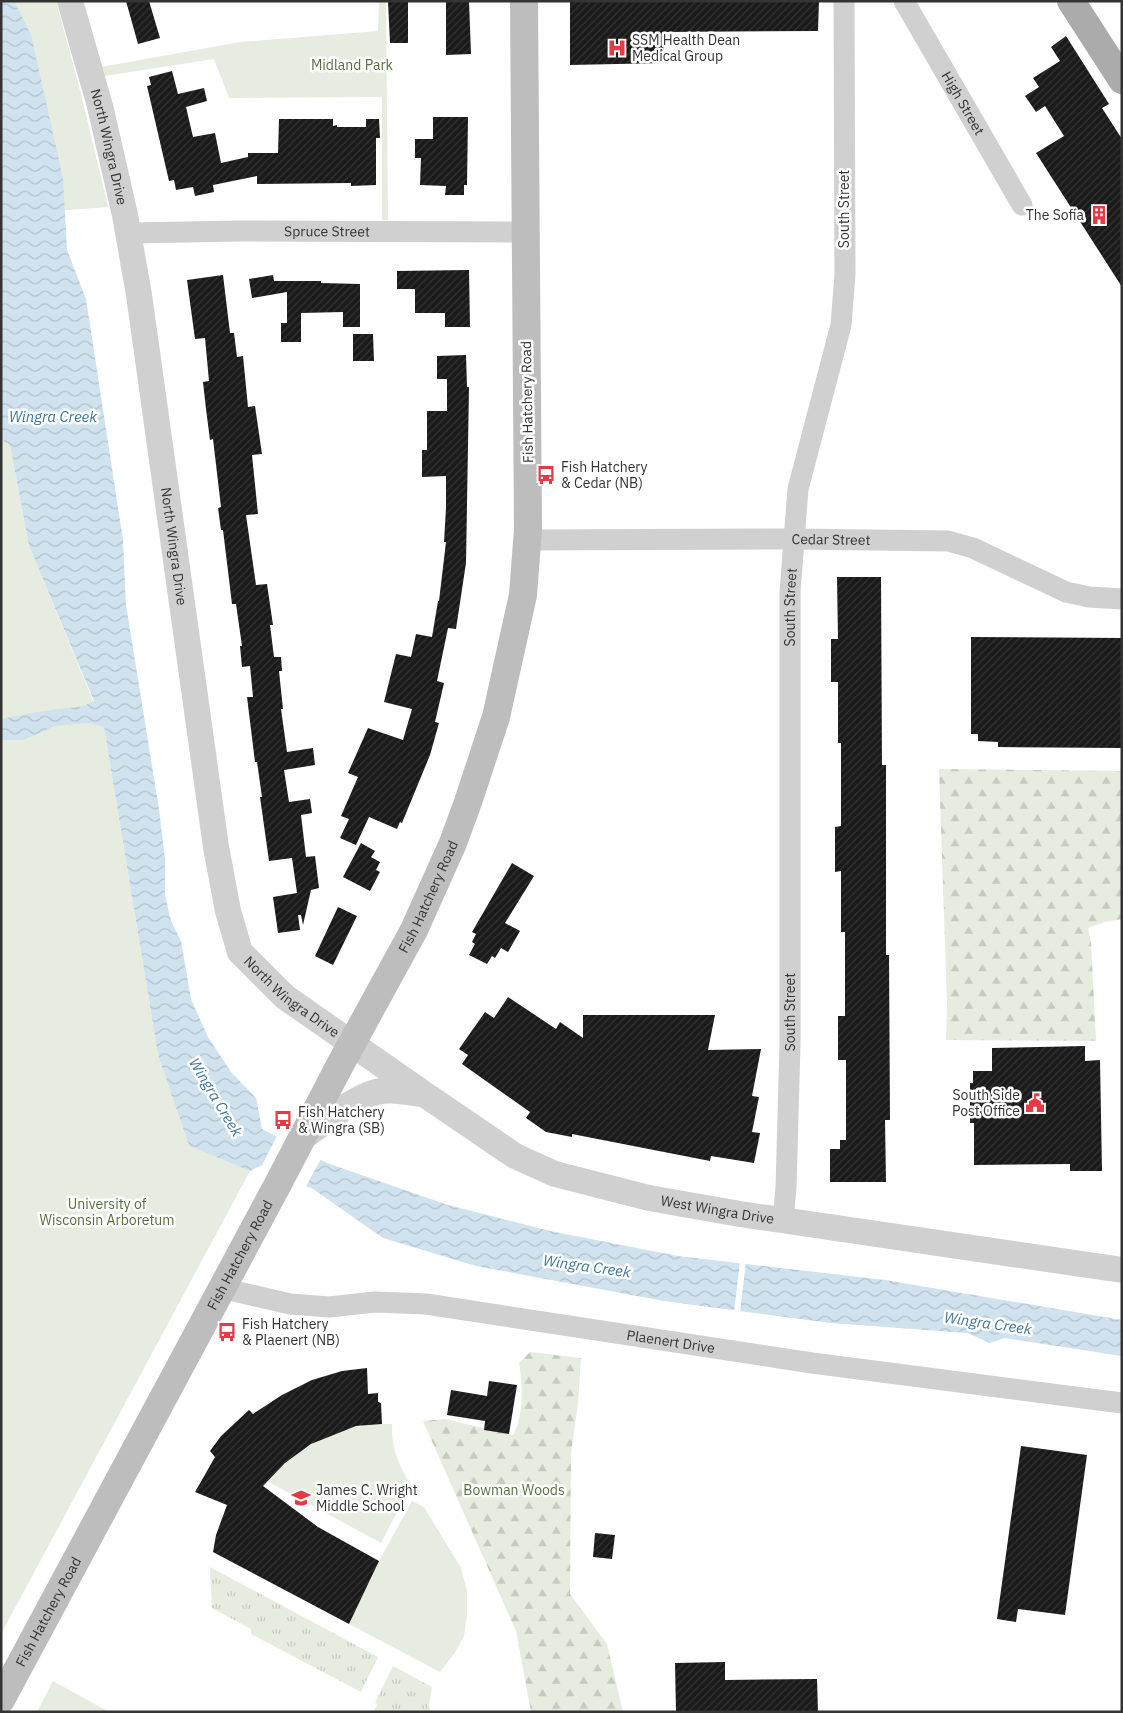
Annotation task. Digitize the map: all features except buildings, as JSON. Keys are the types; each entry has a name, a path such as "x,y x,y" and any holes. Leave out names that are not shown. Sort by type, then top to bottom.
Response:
{"main road":[{"name":"Fish Hatchery Road","path":"1,1700 351,1044 414,930 453,843 496,717 520,614 527,540 524,1"},
{"path":"1071,1 1122,80"}],"street":[{"name":"North Wingra Drive","path":"70,1 100,106 123,199 139,295 216,847 228,911 240,952 285,996 351,1044"},
{"name":"South Street","path":"783,1221 786,1188 790,1044 790,599 798,489 841,324 845,274 844,1"},
{"name":"High Street","path":"904,1 1022,204"},
{"name":"Spruce Street","path":"128,234 242,231 526,232"},
{"name":"Cedar Street","path":"527,540 794,539 936,540 958,542 1066,592 1089,597 1122,599"},
{"name":"West Wingra Drive","path":"351,1044 515,1156 555,1174 649,1198 740,1214 1122,1270"},
{"path":"302,1138 352,1104 381,1090 424,1094"},
{"name":"Plaenert Drive","path":"221,1288 290,1304 329,1308 375,1302 426,1304 812,1362 1122,1403"}],"green space":[{"path":"1,1 56,1 108,207 1,215"},
{"name":"Midland Park","path":"379,1 386,1 388,220 382,220 382,97 229,98 214,59 92,78 90,69 240,42 378,31"},
{"name":"University of Wisconsin Arboretum","path":"1,440 10,445 29,546 104,727 158,1055 189,1146 250,1171 1,1634"},
{"path":"939,769 1122,771 1122,919 1088,928 1091,943 1096,1041 946,1040 947,1003"},
{"name":"Bowman Woods","path":"530,1352 581,1358 578,1403 571,1454 570,1594 607,1644 623,1712 531,1712 516,1631 423,1421 445,1419 513,1435 517,1427 522,1400 519,1363"},
{"path":"392,1424 393,1441 397,1456 411,1485 381,1543 267,1481 293,1458 319,1440 348,1429"},
{"path":"412,1501 424,1507 461,1568 467,1591 467,1616 464,1636 456,1651 440,1672 349,1624 379,1561"},
{"path":"210,1567 378,1657 361,1692 251,1634 251,1629 212,1608"},
{"path":"393,1666 432,1687 430,1712 374,1712 377,1704 375,1703"},
{"path":"53,1681 109,1712 37,1712"}],"water":[{"name":"Wingra Creek","path":"1,1 14,1 31,35 63,178 67,250 86,299 123,540 126,605 159,809 165,859 165,895 171,921 181,941 191,999 208,1037 231,1072 256,1098 262,1129 327,1163 448,1205 550,1231 678,1256 885,1280 1122,1320 1122,1356 1005,1338 990,1343 967,1333 831,1323 664,1301 476,1266 383,1238 313,1189 260,1166 250,1171 189,1146 158,1055 104,727 90,723 55,726 23,740 1,740 1,719 84,706 94,701 29,546 10,445 1,440"}],"pier":[{"path":"278,1134 322,1157 305,1188 260,1169"},
{"path":"740,1261 746,1261 740,1313 734,1313"}],"place":[{"name":"SSM Health Dean Medical Group","path":"617,48"},
{"name":"The Sofia","path":"1099,215"},
{"name":"Fish Hatchery & Cedar (NB)","path":"546,475"},
{"name":"South Side Post Office","path":"1035,1103"},
{"name":"Fish Hatchery & Wingra (SB)","path":"283,1120"},
{"name":"Fish Hatchery & Plaenert (NB)","path":"227,1332"},
{"name":"James C. Wright Middle School","path":"301,1498"}]}
